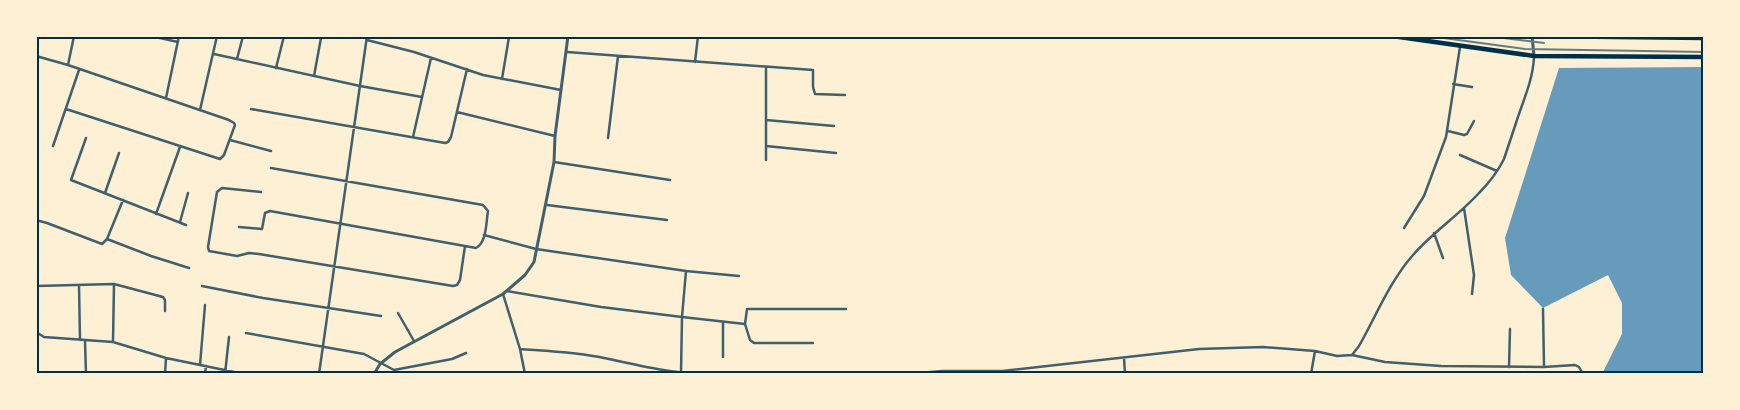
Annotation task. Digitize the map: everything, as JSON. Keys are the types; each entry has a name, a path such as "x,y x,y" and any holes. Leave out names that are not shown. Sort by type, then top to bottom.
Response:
{"main road":[{"path":"1392,36 1534,56 1704,57"},
{"path":"1531,36 1704,38"}],"street":[{"path":"68,65 74,36"},
{"path":"151,36 178,42"},
{"path":"166,98 179,36"},
{"path":"200,110 218,36"},
{"path":"237,59 242,36"},
{"path":"276,68 284,36"},
{"path":"374,374 380,364 395,352 503,294 525,275 534,262 547,205 554,162 555,136 568,36"},
{"path":"695,62 698,36"},
{"path":"1352,355 1359,346 1397,277 1412,256 1434,233 1480,192 1497,171 1503,159 1533,70 1534,56 1531,36"},
{"path":"502,79 509,37"},
{"path":"314,76 321,38"},
{"path":"319,374 333,265 341,223 367,38 483,75 561,90"},
{"path":"1404,228 1424,196 1448,130 1460,45"},
{"path":"567,52 813,70 815,94 845,95"},
{"path":"214,54 360,86 422,97"},
{"path":"36,56 166,98 234,123 230,140 220,160 66,109"},
{"path":"608,138 618,56"},
{"path":"413,137 432,58"},
{"path":"766,67 766,160"},
{"path":"251,109 445,143 451,137 467,69"},
{"path":"53,146 79,70"},
{"path":"1453,84 1472,87"},
{"path":"457,112 555,136"},
{"path":"766,120 834,126"},
{"path":"1448,130 1464,135 1467,134 1474,121"},
{"path":"86,138 71,180 186,225"},
{"path":"230,140 271,151"},
{"path":"766,146 836,153"},
{"path":"156,214 180,147"},
{"path":"105,193 119,153"},
{"path":"1460,154 1497,171"},
{"path":"554,162 670,180"},
{"path":"239,227 260,230 263,227 264,214 270,211 465,246 479,247 484,235 488,211 483,205 271,168"},
{"path":"260,192 222,188 217,192 208,247 209,251 237,256 249,253 259,254 453,286 457,285 460,280 465,246"},
{"path":"180,223 188,192"},
{"path":"36,220 100,244 107,240 123,200"},
{"path":"547,205 667,220"},
{"path":"1464,208 1474,275 1472,294"},
{"path":"1434,233 1443,258"},
{"path":"484,235 536,249 686,272 739,276"},
{"path":"107,240 189,268"},
{"path":"682,373 682,317 686,272"},
{"path":"113,342 114,284"},
{"path":"36,286 114,284 163,297 165,300 165,311"},
{"path":"79,285 80,340"},
{"path":"202,286 248,296 381,316"},
{"path":"507,291 601,307 746,324"},
{"path":"503,294 520,349 525,374"},
{"path":"200,365 205,305"},
{"path":"813,343 754,343 750,340 746,324 747,309 846,309"},
{"path":"1543,309 1544,367"},
{"path":"398,313 414,341"},
{"path":"723,322 723,357"},
{"path":"1509,367 1510,329"},
{"path":"36,332 44,337 113,342 166,358 225,372 244,374"},
{"path":"246,333 364,354 394,370 452,359 466,353"},
{"path":"225,372 229,337"},
{"path":"85,341 86,374"},
{"path":"908,374 942,371 1002,372 1199,349 1263,347 1315,351 1338,356 1352,355 1385,362 1531,369 1575,365 1579,367 1583,374"},
{"path":"520,349 556,351 682,373 702,374"},
{"path":"1311,374 1315,351"},
{"path":"165,374 166,358"},
{"path":"1124,358 1125,374"},
{"path":"205,374 206,366"}],"water":[{"path":"1704,67 1704,374 1602,374 1622,334 1622,303 1608,275 1543,308 1511,275 1505,238 1559,68"}],"railway":[{"path":"1429,36 1525,49 1704,52"},
{"path":"1487,36 1544,43"}]}
